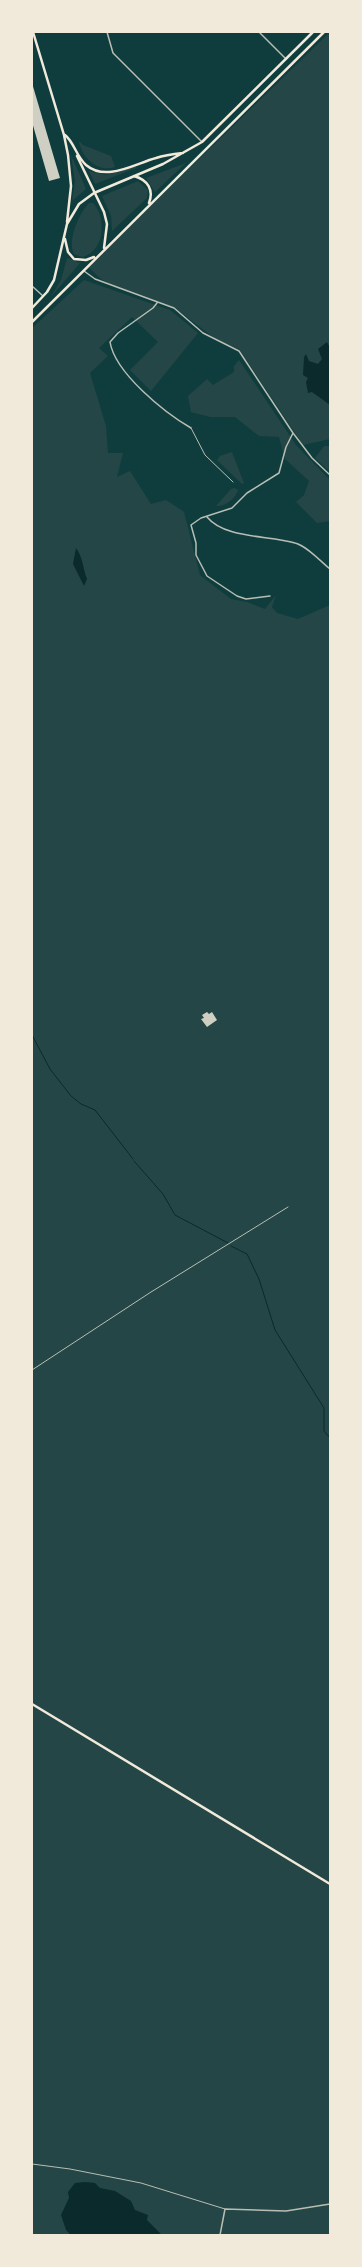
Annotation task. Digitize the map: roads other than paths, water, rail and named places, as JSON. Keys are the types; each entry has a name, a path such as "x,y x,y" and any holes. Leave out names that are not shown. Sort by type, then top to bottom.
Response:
{"main road":[{"path":"32,308 44,296 54,280 65,237 71,174 64,135 33,32"},
{"path":"67,224 79,204 94,193 186,153 202,142 313,32"},
{"path":"32,322 104,248 324,32"},
{"path":"64,135 70,139 104,212 107,224 104,248"},
{"path":"76,154 92,168 107,172 158,157 186,153"},
{"path":"134,176 143,179 151,190 152,195 149,204"},
{"path":"65,237 68,252 74,259 86,260 96,256"},
{"path":"32,1704 330,1884"}],"street":[{"path":"107,32 113,53 202,142"},
{"path":"259,32 286,59"},
{"path":"82,270 96,279 157,303 174,308 203,333 239,351 312,458 330,475"},
{"path":"32,286 44,296"},
{"path":"157,303 153,308 118,333 110,342 112,351 124,371 157,404 175,419 191,428"},
{"path":"270,596 246,599 237,596 207,576 196,555 196,543 191,525 201,518 232,508 247,492 279,473 286,447 293,432"},
{"path":"206,517 211,522 228,531 296,543 330,569"},
{"path":"220,2235 225,2209 286,2211 330,2204"}],"lane":[{"path":"191,428 205,455 233,482"},
{"path":"32,1370 151,1292 288,1207"},
{"path":"32,2164 70,2168 141,2183 225,2209"}],"waterway":[{"path":"32,1035 50,1069 71,1096 81,1104 95,1110 133,1159"},
{"path":"134,1161 163,1194 175,1215 228,1243"},
{"path":"231,1246 247,1254 259,1279 275,1330 324,1408 324,1431 330,1438"}]}
